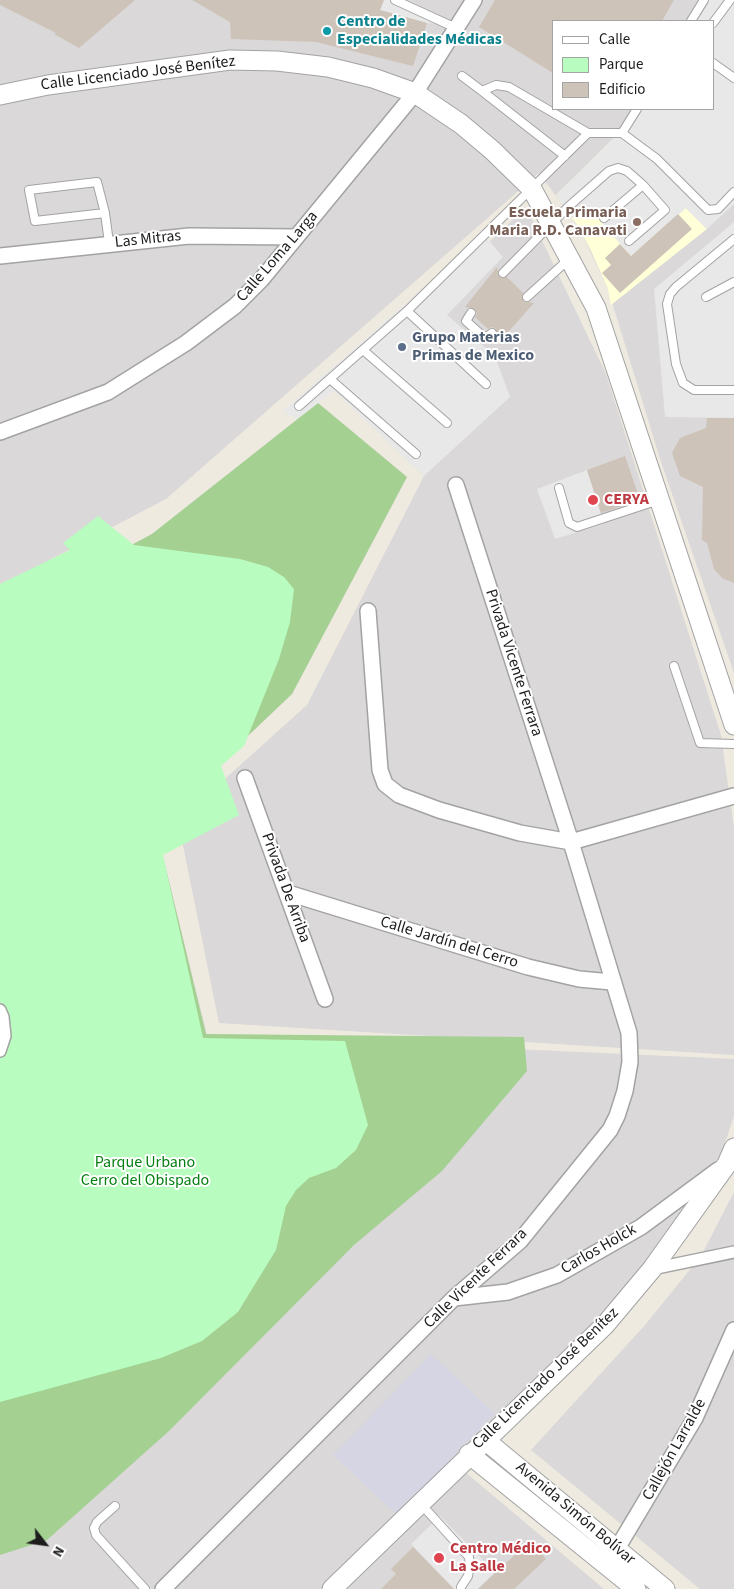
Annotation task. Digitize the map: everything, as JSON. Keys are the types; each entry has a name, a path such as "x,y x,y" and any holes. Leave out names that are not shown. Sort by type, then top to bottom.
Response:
{"street":[{"name":"Calle Loma Larga","path":"0,432 108,392 186,343 235,306 261,280 415,93 474,0"},
{"name":"Calle Licenciado José Benítez","path":"0,94 48,85 230,60 277,61 328,67 373,78 415,93 460,124 519,174 532,189 596,308 734,725"},
{"name":"Las Mitras","path":"0,256 189,236 296,238"},
{"name":"Privada Vicente Ferrara","path":"456,484 570,842"},
{"path":"368,611 380,770 385,784 399,795 439,810 520,833 570,842 734,796"},
{"name":"Privada De Arriba","path":"245,778 325,999"},
{"name":"Calle Vicente Ferrara","path":"163,1589 454,1298 520,1241 610,1130 625,1092 630,1062 629,1033 570,842"},
{"name":"Calle Jardín del Cerro","path":"288,893 528,967 579,979 612,982"},
{"path":"0,1010 3,1017 5,1036 0,1052"},
{"name":"Calle Licenciado José Benítez","path":"332,1589 469,1454 605,1326 652,1268 730,1156"},
{"name":"Carlos Holck","path":"454,1298 508,1292 556,1275 641,1227 730,1156"},
{"path":"652,1268 734,1252"},
{"name":"Callejón Larralde","path":"612,1557 695,1418 734,1330"},
{"name":"Avenida Simón Bolívar","path":"485,1440 612,1557 630,1582 665,1589"},
{"name":"Avenida Simón Bolívar","path":"469,1454 612,1557"}],"lane":[{"path":"395,0 456,28"},
{"path":"692,20 704,0"},
{"path":"714,22 730,0"},
{"path":"714,64 734,78"},
{"path":"462,76 565,156"},
{"path":"482,91 496,85 509,87 588,133 622,132 657,158 708,210 718,208 734,192"},
{"path":"622,132 636,110"},
{"path":"299,406 407,311 588,133"},
{"path":"503,273 609,171 618,168 627,171 644,185 666,210 629,241"},
{"path":"105,212 36,221 29,190 97,182 105,212 109,244"},
{"path":"604,218 644,185"},
{"path":"734,239 676,287 670,294 668,304 676,364 683,383 694,390 734,390"},
{"path":"527,297 569,259"},
{"path":"706,298 734,282"},
{"path":"407,311 486,384"},
{"path":"471,313 466,321 486,338 492,333"},
{"path":"363,350 447,423"},
{"path":"330,378 416,454"},
{"path":"559,488 569,523 577,527 659,500"},
{"path":"674,666 700,743 734,744"},
{"path":"420,1503 469,1557 469,1571 462,1587"},
{"path":"115,1506 97,1522 94,1528 96,1536 145,1589"}],"shaded area":[{"path":"0,0 734,0 734,673 661,462 608,289 578,226 539,173 166,499 0,586"},
{"path":"377,0 409,0 445,18 441,24 427,23 380,10 383,2"},
{"path":"699,0 734,0 734,204 707,229 686,208 631,256 587,206 573,218 556,195 615,137 631,110 714,110 714,20 687,20"},
{"name":"Escuela Primaria Maria R.D. Canavati","path":"615,137 707,229 611,305 608,289 591,251 578,226 556,195"},
{"path":"526,207 606,374 721,735 734,828 734,1055 219,1023 178,821 307,705 424,476 334,390"},
{"path":"734,222 734,418 665,417 654,289"},
{"path":"484,235 503,257 447,315 495,356 510,397 424,476 334,391 297,419 283,411"},
{"path":"318,403 407,477 292,694 155,824 207,1035 734,1059 734,1116 722,1152 649,1267 458,1466 604,1589 0,1589 0,615 152,534"},
{"path":"587,470 604,524 555,539 537,489"},
{"path":"734,1192 734,1589 700,1589 531,1450 645,1325 701,1256"},
{"path":"431,1354 495,1414 396,1514 333,1455"},
{"name":"Centro Médico La Salle","path":"440,1516 495,1572 478,1589 454,1589 411,1544"}],"green space":[{"name":"Parque Urbano Cerro del Obispado","path":"318,403 407,477 292,694 155,824 206,1034 524,1037 527,1071 442,1171 354,1245 169,1431 47,1540 0,1555 0,615 152,534"},
{"name":"Parque Urbano Cerro del Obispado","path":"98,516 134,545 240,559 268,567 284,577 294,589 290,622 279,659 244,746 221,766 239,815 163,855 203,1038 345,1041 368,1125 356,1150 336,1168 309,1178 296,1190 286,1206 276,1250 238,1312 202,1341 161,1358 0,1402 0,584 70,550 63,543"}],"building":[{"path":"0,0 135,0 79,48 54,34 56,33 0,5"},
{"name":"Centro de Especialidades Médicas","path":"192,0 384,0 380,10 427,23 413,66 316,42 231,39 230,22"},
{"path":"495,0 674,0 663,20 552,20 552,72 479,27"},
{"path":"678,214 692,229 620,293 602,273 611,265 605,258 620,244 631,256"},
{"path":"497,267 499,277 507,277 523,293 523,301 534,303 500,341 496,337 496,329 492,327 488,329 475,317 477,313 474,309 465,307"},
{"path":"707,418 734,418 734,583 722,578 714,569 707,543 702,540 703,487 680,476 672,453 680,438 706,428"},
{"path":"625,456 640,500 601,513 587,470"},
{"path":"530,1541 546,1559 514,1589 478,1589"},
{"path":"413,1547 454,1589 381,1589 396,1574 391,1569"}],"place":[{"name":"Centro de Especialidades Médicas","path":"327,31"},
{"name":"Escuela Primaria Maria R.D. Canavati","path":"637,222"},
{"name":"Grupo Materias Primas de Mexico","path":"402,347"},
{"name":"CERYA","path":"593,500"},
{"name":"Centro Médico La Salle","path":"439,1558"}]}
